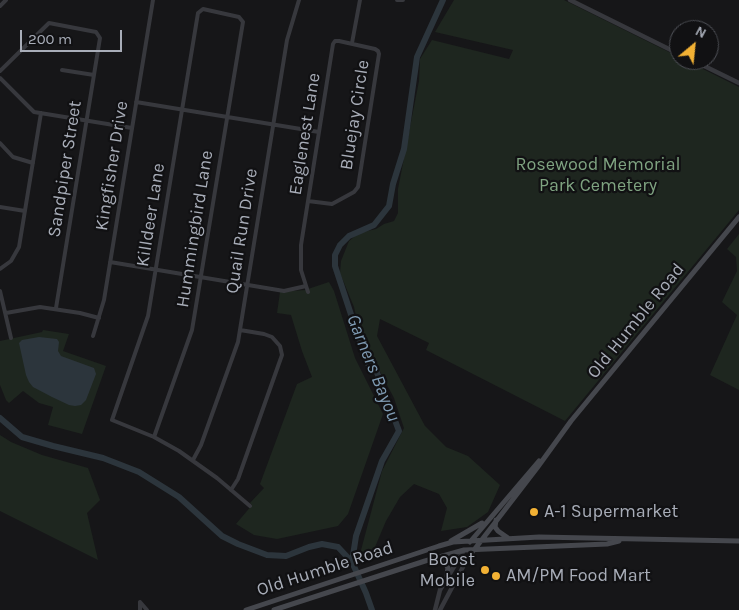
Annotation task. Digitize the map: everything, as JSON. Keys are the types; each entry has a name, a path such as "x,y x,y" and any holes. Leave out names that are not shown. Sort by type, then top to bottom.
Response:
{"main road":[{"name":"Old Humble Road","path":"471,541 554,444 739,217"},
{"name":"Old Humble Road","path":"274,610 438,556 464,550 474,550 554,444"},
{"path":"440,545 477,528 489,519"},
{"path":"497,519 495,524 498,531 508,538"},
{"path":"480,540 578,537 624,540 739,541"},
{"name":"Old Humble Road","path":"246,610 440,545 480,540"},
{"path":"474,550 607,544 624,540"},
{"path":"464,550 471,541"},
{"path":"438,556 448,568 446,580"},
{"path":"287,596 290,605"}],"street":[{"path":"0,6 6,0"},
{"name":"Kingfisher Drive","path":"93,336 104,300 153,0"},
{"name":"Quail Run Drive","path":"193,460 201,445 230,365 240,330 287,40 299,0"},
{"path":"352,43 360,0"},
{"path":"397,0 403,0"},
{"path":"570,0 580,2 669,49"},
{"name":"Killdeer Lane","path":"154,438 112,420 144,330 198,13 203,9 242,19"},
{"name":"Hummingbird Lane","path":"154,438 190,337 242,19"},
{"name":"Sandpiper Street","path":"0,71 49,23 96,32 99,35 56,308"},
{"name":"Eaglenest Lane","path":"308,292 301,270 300,253 334,44 335,41 339,40 352,43"},
{"name":"Bluejay Circle","path":"308,201 332,204 354,192 358,186 379,54 375,48 352,43"},
{"path":"62,70 94,75"},
{"path":"712,70 739,83"},
{"path":"0,78 31,110 132,128"},
{"path":"136,102 319,132"},
{"path":"0,269 12,261 19,246 41,113"},
{"path":"0,143 13,157 33,163"},
{"path":"0,207 25,211"},
{"path":"110,262 284,291 306,286"},
{"path":"0,290 11,338"},
{"path":"6,313 40,306 99,318"},
{"path":"231,490 238,480 282,355 278,344 272,337 240,330"},
{"path":"154,438 193,460 250,506"},
{"path":"435,610 440,590 464,550"},
{"path":"440,610 464,564 474,550"},
{"path":"140,610 140,602 147,610"}],"green space":[{"name":"Rosewood Memorial Park Cemetery","path":"454,0 564,0 669,52 669,70 705,70 739,87 739,210 565,421 426,350 429,343 380,319 377,336 425,426 446,447 468,456 500,485 488,512 467,527 441,531 447,508 439,494 414,484 400,497 386,521 372,554 360,554 382,471 404,428 394,398 360,334 354,307 340,273 341,261 349,241 359,233 376,229 394,221 398,213 398,189 419,81 420,59 432,40 509,59 513,50 435,32"},
{"path":"739,234 739,390 710,375 737,315 722,302 737,271 736,257 727,249"},
{"path":"329,282 334,291 355,358 383,414 348,514 338,526 277,539 254,535 236,524 252,505 250,503 264,488 260,484 297,384 312,377 291,315 277,313 280,292 305,290"},
{"path":"43,330 69,334 63,351 106,366 82,434 48,425 53,407 39,403 23,391 9,403 0,385 0,341 42,332"},
{"path":"0,435 11,442 42,455 88,468 100,500 87,513 98,560 0,511"}],"shaded area":[{"path":"39,337 57,339 59,342 58,351 61,356 94,368 96,374 86,400 81,405 69,405 33,387 29,382 19,343 22,340"}],"waterway":[{"name":"Garners Bayou","path":"372,610 352,562 356,536 382,461 399,431 376,370 367,363 335,266 335,255 340,245 349,236 374,225 389,206 393,184 404,149 417,57 443,0"},
{"path":"0,418 22,437 103,458 139,472 179,497 222,536 238,544 267,555 286,556 322,544 338,547 352,562"}],"place":[{"name":"A-1 Supermarket","path":"534,512"},
{"name":"Boost Mobile","path":"485,570"},
{"name":"AM/PM Food Mart","path":"496,576"}]}
